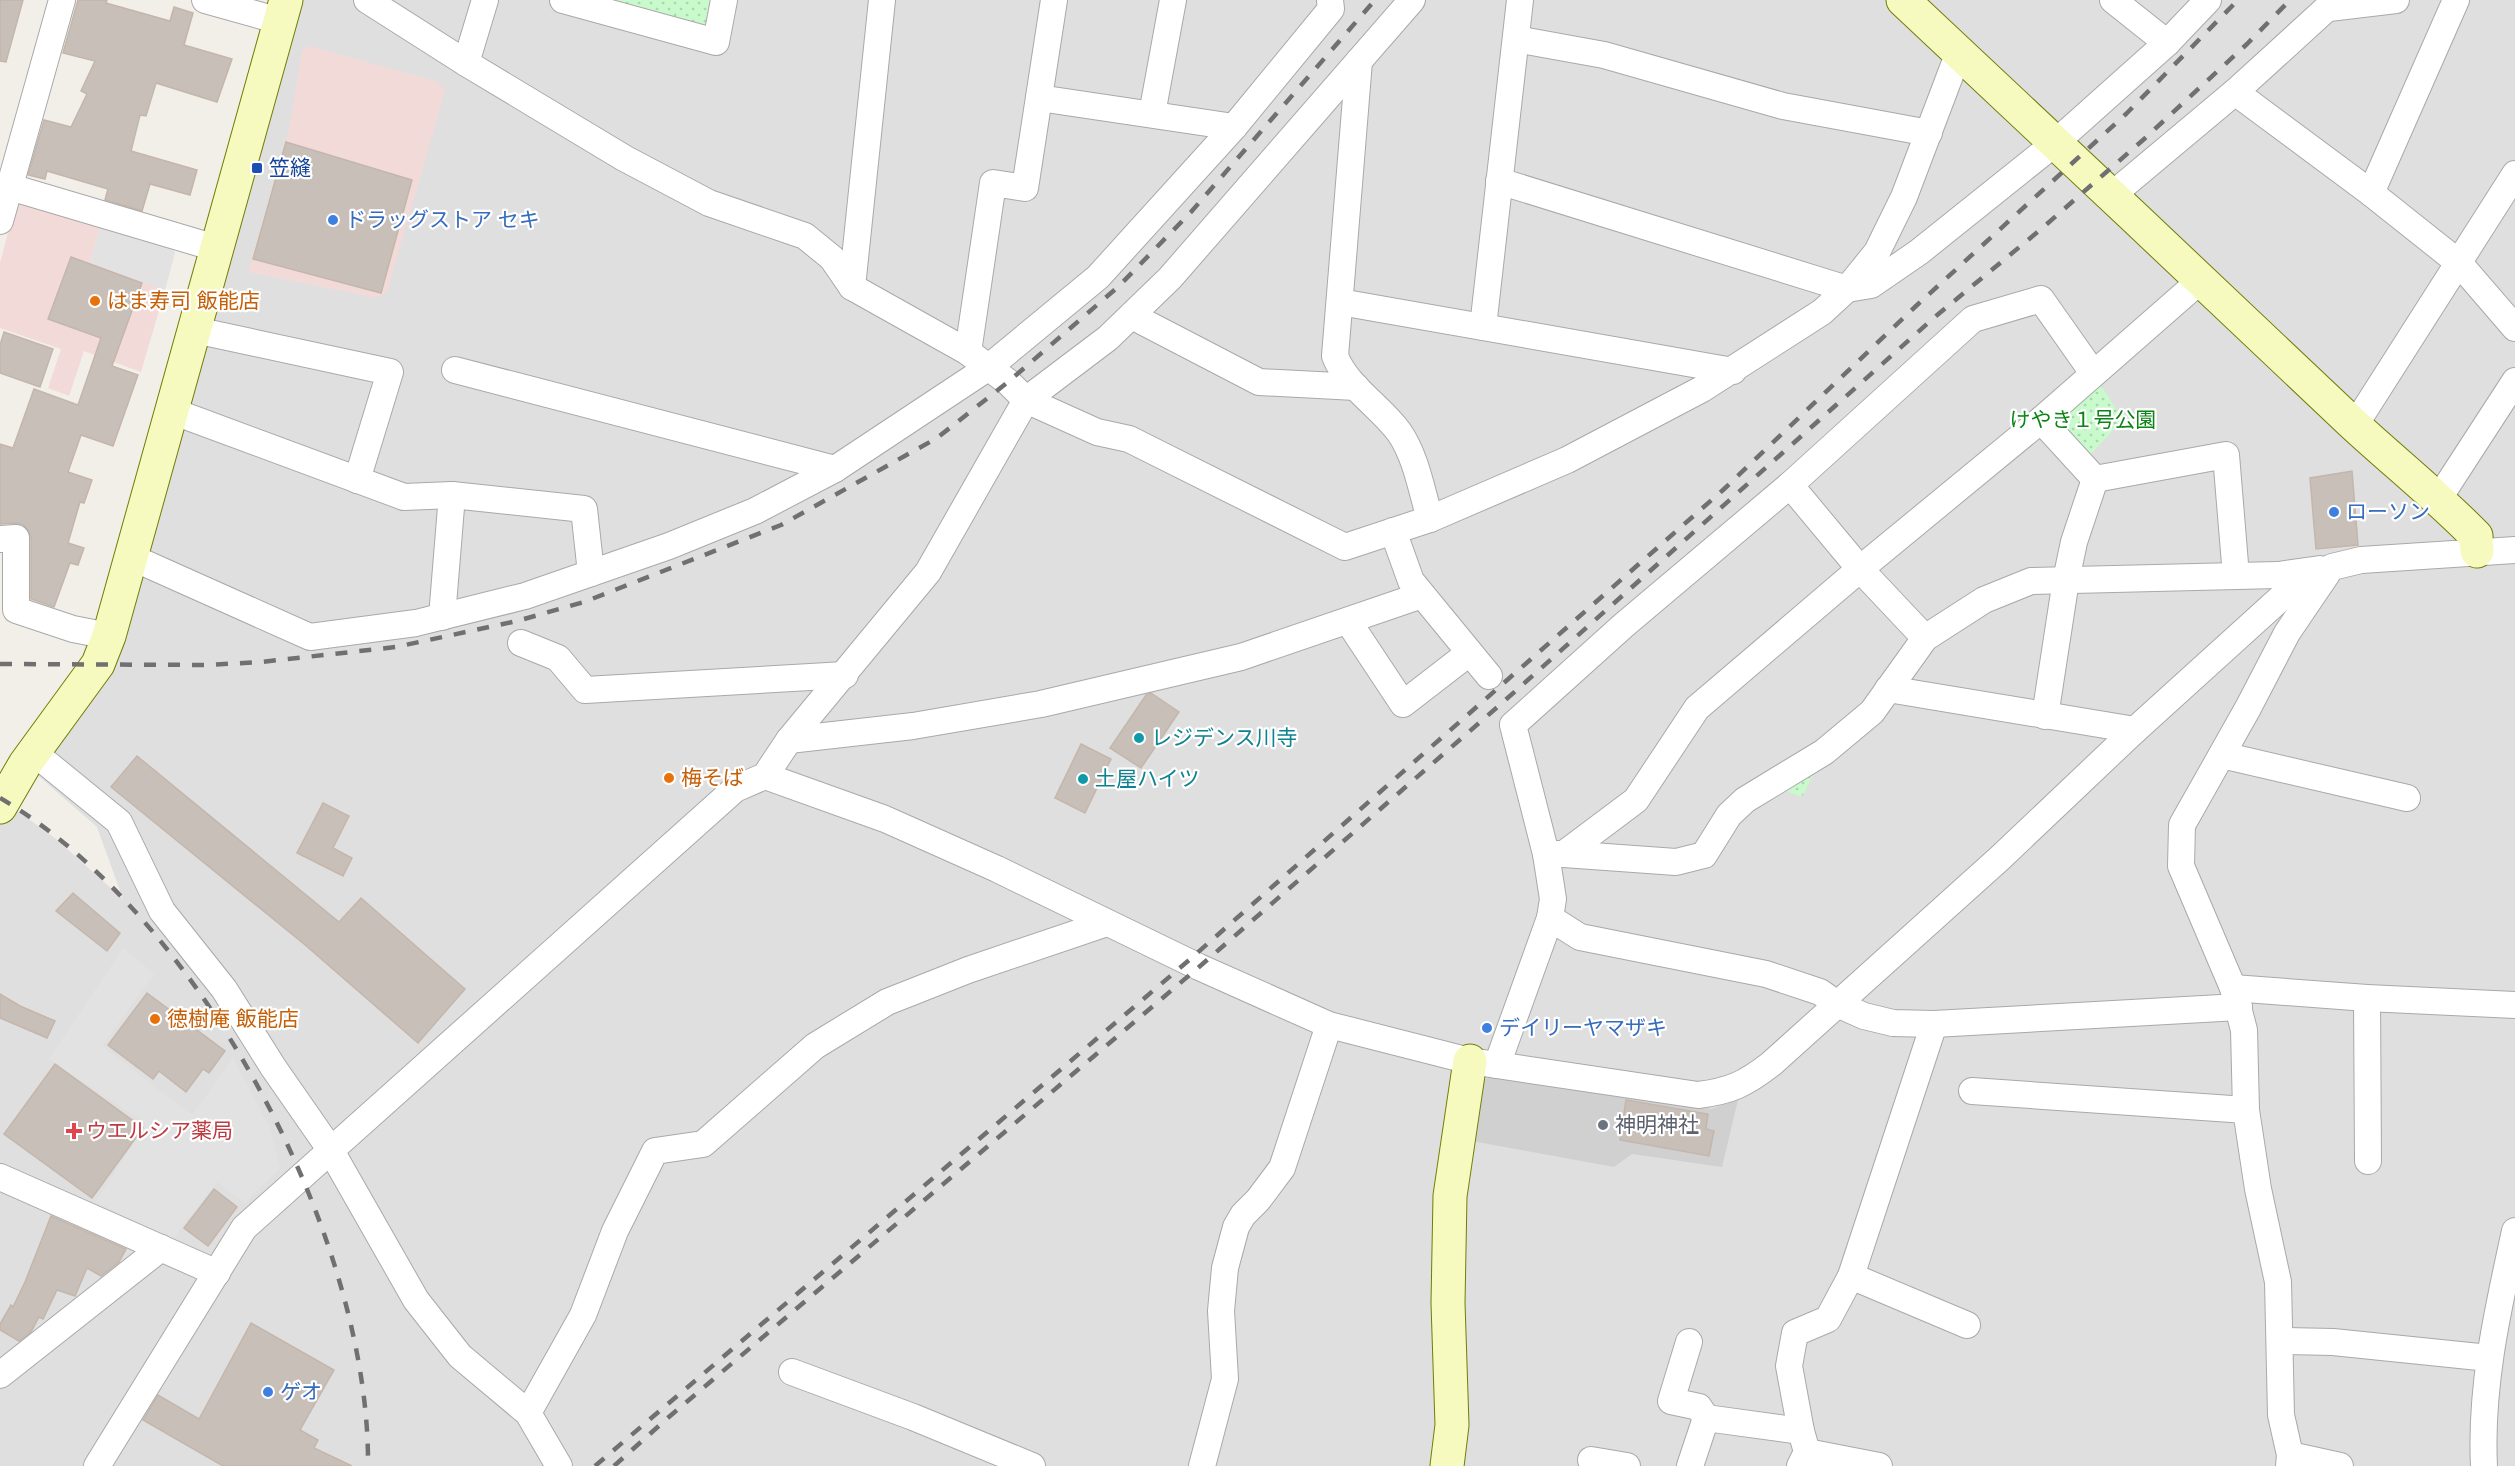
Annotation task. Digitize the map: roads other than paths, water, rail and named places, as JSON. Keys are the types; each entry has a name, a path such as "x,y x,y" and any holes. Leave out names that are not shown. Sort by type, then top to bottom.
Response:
{"street":[{"path":"0,221 62,0"},
{"path":"0,807 33,752 98,664 109,636 219,249 283,10 205,0"},
{"path":"367,0 466,63 624,158 709,203 805,236 832,258 852,287 968,352 989,367 1026,400 1097,432 1129,439 1345,547 1430,519 1567,460 1733,371 1822,312 1847,289 1877,252 1904,197 1959,52"},
{"path":"466,63 485,0"},
{"path":"563,0 716,42 724,0"},
{"path":"852,287 882,0"},
{"path":"968,352 993,183 1025,188 1054,0"},
{"path":"1152,114 1173,0"},
{"path":"97,1466 244,1228 735,789 765,776 789,740 928,572 1026,400 1108,338 1170,278 1412,0"},
{"path":"1483,327 1520,0"},
{"path":"1903,0 2355,425 2439,498 2476,536 2477,551"},
{"path":"2113,0 2167,43"},
{"path":"1498,181 1847,289 1871,285 1919,252 2055,143 2167,43 2208,0"},
{"path":"2112,195 2235,92 2332,4 2396,0"},
{"path":"2371,193 2456,0"},
{"path":"131,557 310,637 416,623 525,596 669,546 755,511 834,469 989,367 1098,278 1234,127 1333,3"},
{"path":"1516,39 1604,56 1783,106 1929,133"},
{"path":"1359,61 1335,356 1340,371 1400,433 1412,459 1430,519"},
{"path":"2235,92 2371,193 2459,263 2515,328"},
{"path":"1039,98 1234,127"},
{"path":"2355,425 2515,174"},
{"path":"10,187 219,249"},
{"path":"1555,854 1636,800 1697,708 1860,569 2041,420 2202,279"},
{"path":"1447,1466 1452,1425 1448,1303 1450,1196 1483,1063 1550,918 1553,899 1555,854 1513,725 1624,625 1790,485 1973,319 2041,299 2093,373"},
{"path":"1340,302 1733,371"},
{"path":"1132,316 1259,382 1356,387"},
{"path":"195,330 390,372 357,480"},
{"path":"455,370 834,469"},
{"path":"2439,498 2515,381"},
{"path":"172,411 404,497 452,495 584,509 591,573"},
{"path":"2041,420 2095,479"},
{"path":"2095,479 2226,455 2236,576"},
{"path":"2045,716 2074,542 2095,479"},
{"path":"1790,485 1860,569 1925,638"},
{"path":"442,617 452,495"},
{"path":"1393,531 1411,581 1489,676"},
{"path":"0,539 16,538 16,610 73,629 109,636"},
{"path":"1555,854 1676,862 1704,855 1729,815 1745,800 1824,752 1872,712 1925,638 1984,600 2031,581 2278,575 2361,560 2515,550"},
{"path":"765,776 885,819 1329,1025 1483,1063 1698,1095 1724,1092 1751,1079 1771,1064 2000,858 2135,730 2283,596 2332,567"},
{"path":"2332,567 2287,633 2182,825 2181,866 2236,997 2244,1030 2246,1110 2258,1189 2278,1282 2281,1415 2289,1461 2340,1466"},
{"path":"789,740 913,726 1041,704 1241,657 1422,595"},
{"path":"1348,621 1403,704 1469,653"},
{"path":"521,644 558,658 585,690 845,675"},
{"path":"1888,689 2135,730"},
{"path":"33,752 119,822 162,911 224,989 273,1067 330,1149 416,1300 460,1356 528,1413 559,1466"},
{"path":"2222,755 2407,798"},
{"path":"1550,918 1580,937 1766,974 1820,992 1837,1004 1864,1016 1893,1023 1934,1024 2236,997 2367,998 2515,1005"},
{"path":"528,1413 584,1315 615,1231 655,1151 703,1144 814,1046 887,1002 968,970 1107,923"},
{"path":"2367,998 2368,1161"},
{"path":"1803,1450 1789,1366 1795,1333 1828,1319 1851,1276 1934,1024"},
{"path":"1202,1466 1225,1379 1221,1311 1225,1269 1236,1227 1243,1215 1258,1200 1282,1168 1329,1025"},
{"path":"1972,1091 2246,1110"},
{"path":"0,1177 217,1273"},
{"path":"2484,1466 2482,1433 2489,1358 2515,1232"},
{"path":"0,1375 161,1248"},
{"path":"1851,1276 1967,1325"},
{"path":"2280,1341 2333,1342 2489,1358"},
{"path":"1689,1342 1671,1401 1699,1407 1706,1418 1803,1450 1879,1466"},
{"path":"792,1372 914,1417 1032,1466"},
{"path":"1690,1466 1706,1418"},
{"path":"1591,1460 1628,1466"}],"railway":[{"path":"0,664 208,665 261,662 396,647 517,621 584,602 781,525 937,438 1008,382 1119,286 1191,212 1375,0"},
{"path":"595,1466 1188,961 1723,490 1916,306 2126,114 2238,0"},
{"path":"614,1466 1199,967 1502,703 1936,316 2040,230 2143,140 2247,44 2290,0"},
{"path":"0,798 73,851 142,919 204,1000 259,1089 305,1184 339,1281 361,1376 368,1466"}],"place":[{"name":"笠縫","path":"257,168"},
{"name":"ドラッグストア セキ","path":"333,220"},
{"name":"はま寿司 飯能店","path":"95,301"},
{"name":"ローソン","path":"2334,512"},
{"name":"レジデンス川寺","path":"1139,738"},
{"name":"梅そば","path":"669,778"},
{"name":"土屋ハイツ","path":"1083,779"},
{"name":"徳樹庵 飯能店","path":"155,1019"},
{"name":"デイリーヤマザキ","path":"1487,1028"},
{"name":"神明神社","path":"1603,1125"},
{"name":"ウエルシア薬局","path":"74,1131"},
{"name":"ゲオ","path":"268,1392"}],"park label":[{"name":"けやき１号公園","path":"2083,420"}]}
